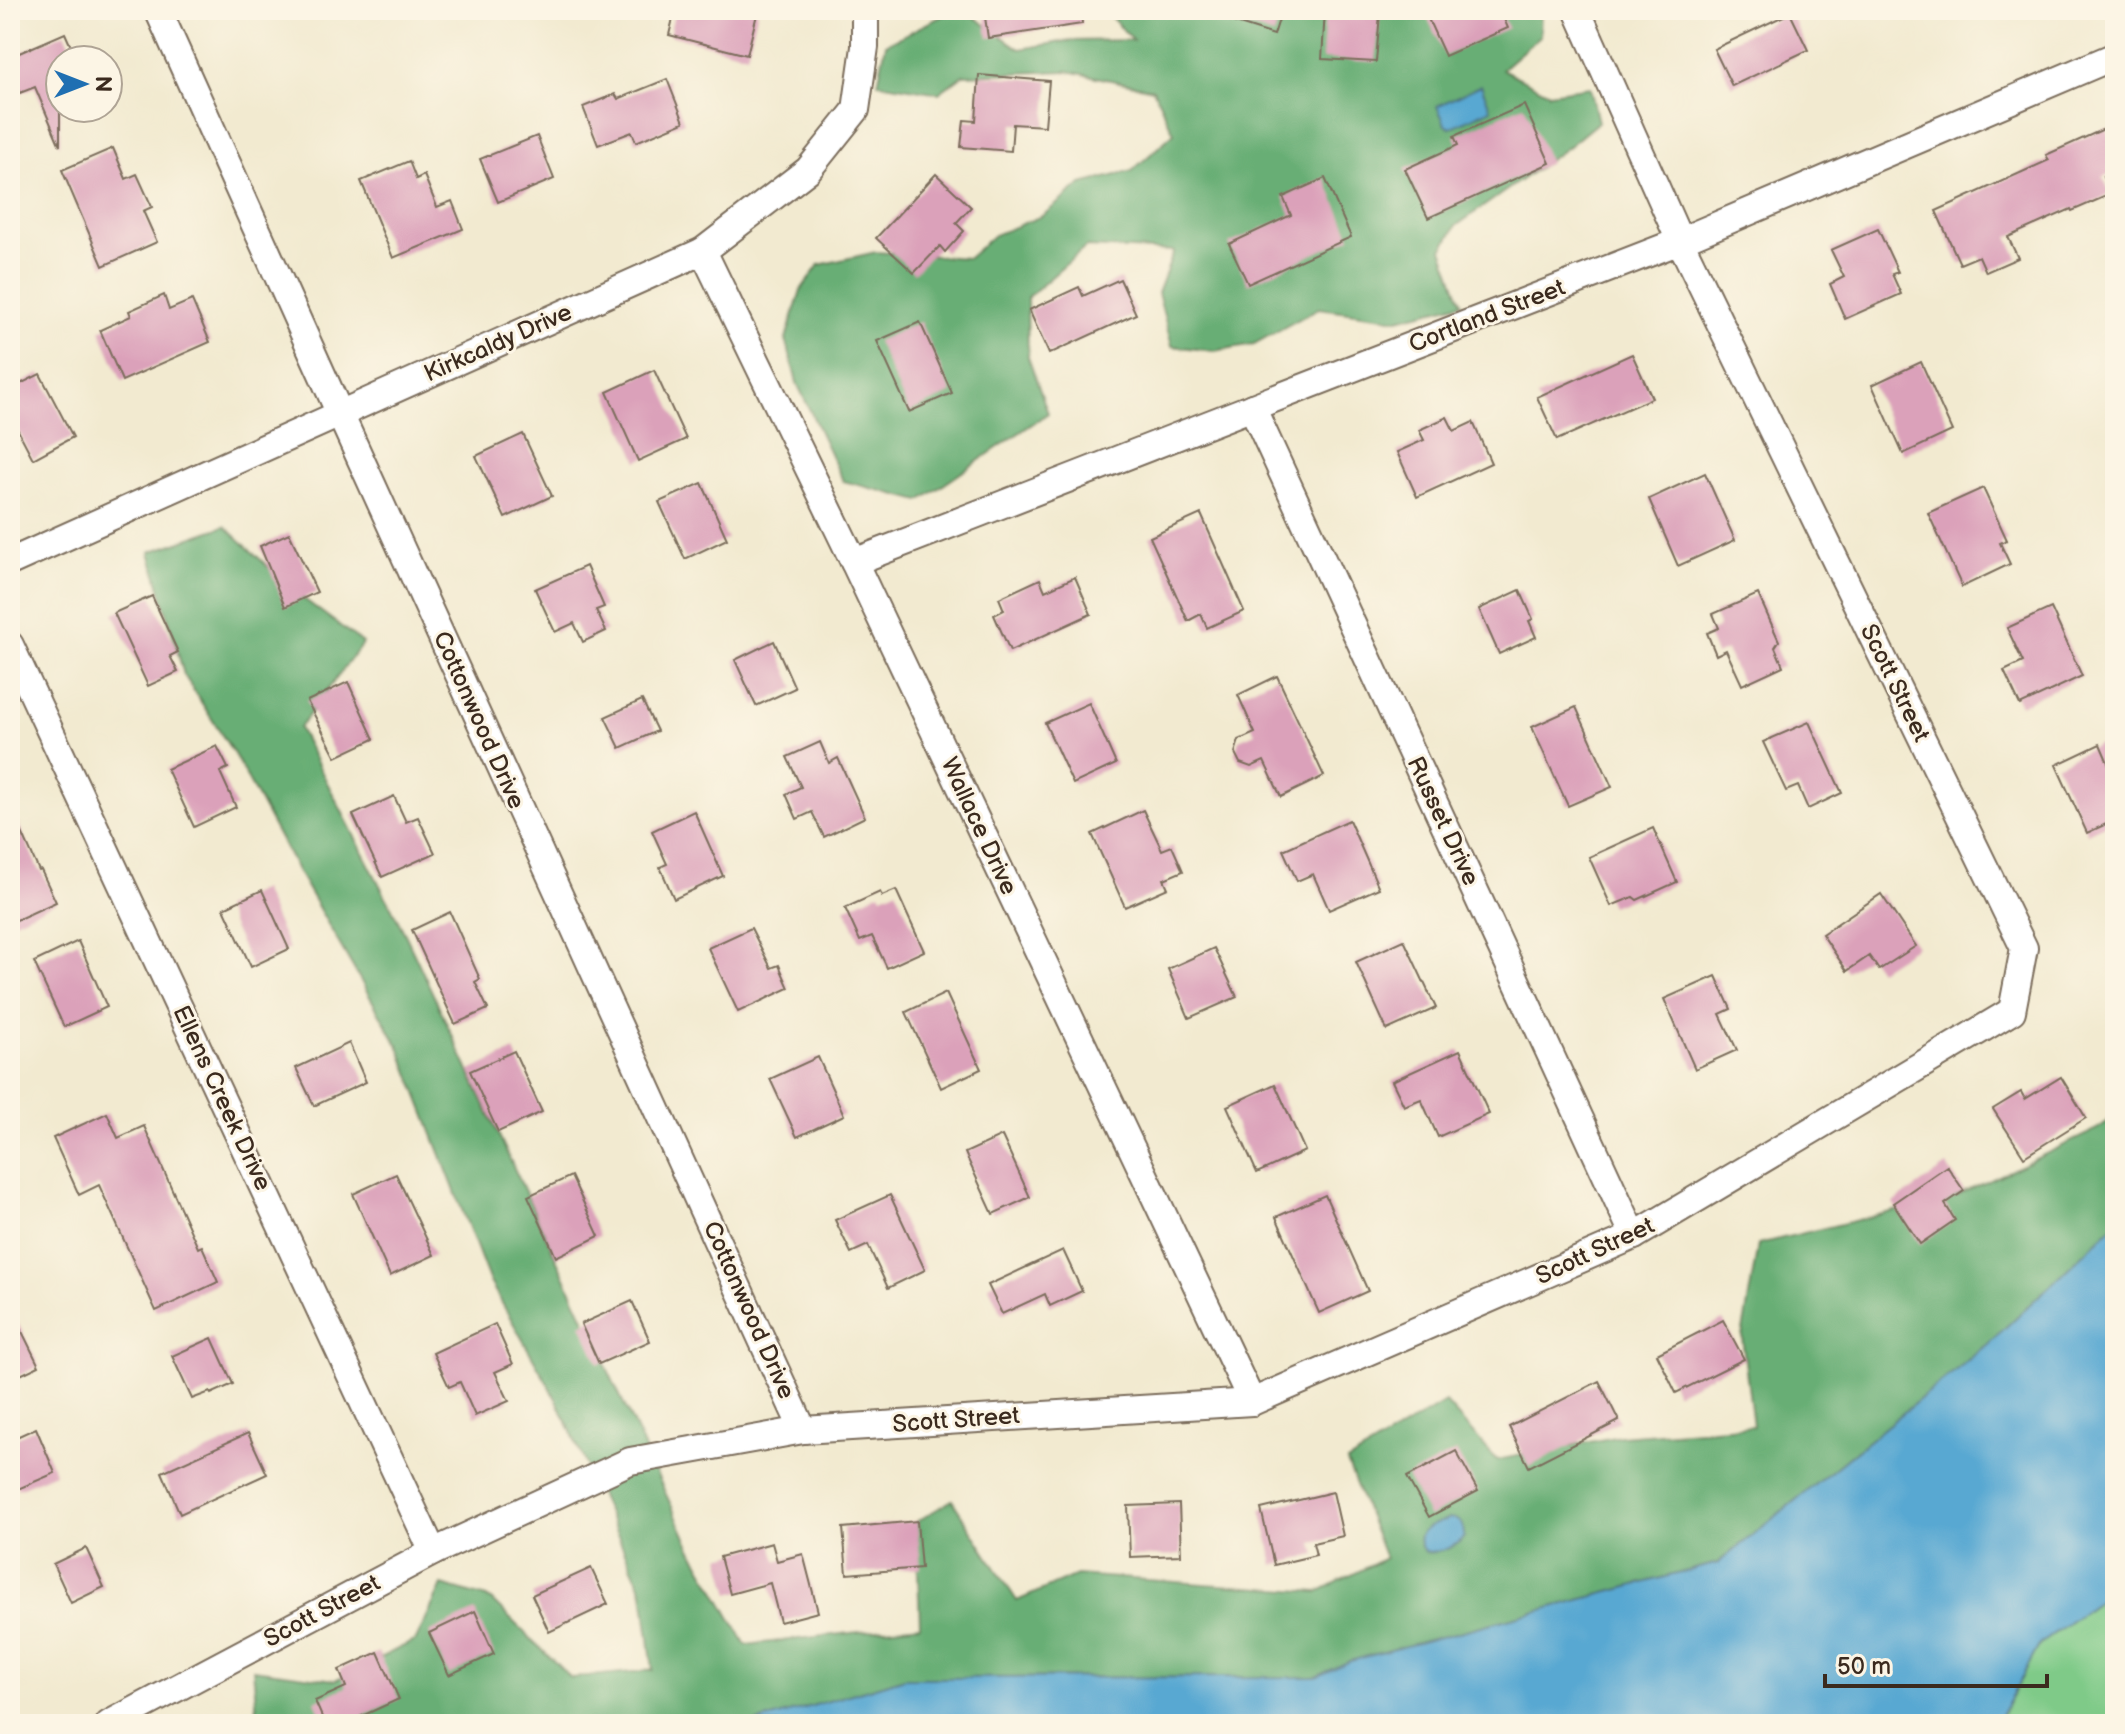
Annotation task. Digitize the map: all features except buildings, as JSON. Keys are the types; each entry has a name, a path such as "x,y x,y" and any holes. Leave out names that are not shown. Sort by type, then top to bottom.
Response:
{"street":[{"name":"Cottonwood Drive","path":"158,10 803,1430"},
{"name":"Kirkcaldy Drive","path":"10,562 703,251 808,170 856,110 865,47 865,10"},
{"name":"Scott Street","path":"109,1724 433,1552 630,1461 803,1430 1252,1402 1634,1236 2012,1011 2024,948 1680,241 1577,10"},
{"name":"Cortland Street","path":"854,562 1680,241 2115,56"},
{"name":"Wallace Drive","path":"703,251 854,562 1252,1402"},
{"name":"Russet Drive","path":"1252,407 1634,1236"},
{"name":"Ellens Creek Drive","path":"10,645 433,1552"}],"green space":[{"path":"954,10 964,10 1020,49 1067,41 1133,40 1104,10 1541,10 1540,36 1502,69 1549,93 1590,87 1598,122 1456,226 1442,249 1462,303 1398,319 1319,308 1254,344 1214,351 1172,346 1158,293 1174,251 1086,247 1027,298 1028,357 1048,413 920,501 843,481 797,383 786,339 801,290 819,265 876,252 968,258 994,235 1042,216 1082,184 1132,171 1174,133 1153,89 1068,71 963,75 939,93 878,83 886,44"},
{"path":"225,526 296,593 363,643 299,728 406,936 691,1548 746,1645 920,1625 916,1522 952,1500 1017,1601 1076,1575 1318,1592 1385,1558 1347,1462 1445,1402 1497,1460 1620,1436 1753,1426 1742,1337 1758,1244 1957,1196 2098,1129 2115,1115 2115,1224 1988,1344 1718,1563 1350,1661 1316,1677 905,1678 752,1724 258,1724 253,1669 335,1680 416,1640 442,1585 490,1599 571,1678 653,1670 643,1592 557,1400 490,1282 399,1047 234,754 184,675 150,552"},
{"path":"2115,1588 2115,1724 1996,1724 2040,1644"}],"water":[{"path":"1481,85 1491,109 1450,128 1445,124 1437,106"},
{"path":"2115,1224 2115,1588 2040,1644 1996,1724 752,1724 905,1678 1316,1677 1350,1661 1718,1563 1988,1344"},
{"path":"1450,1518 1461,1524 1464,1537 1446,1549 1424,1552 1420,1545 1421,1533"}]}
